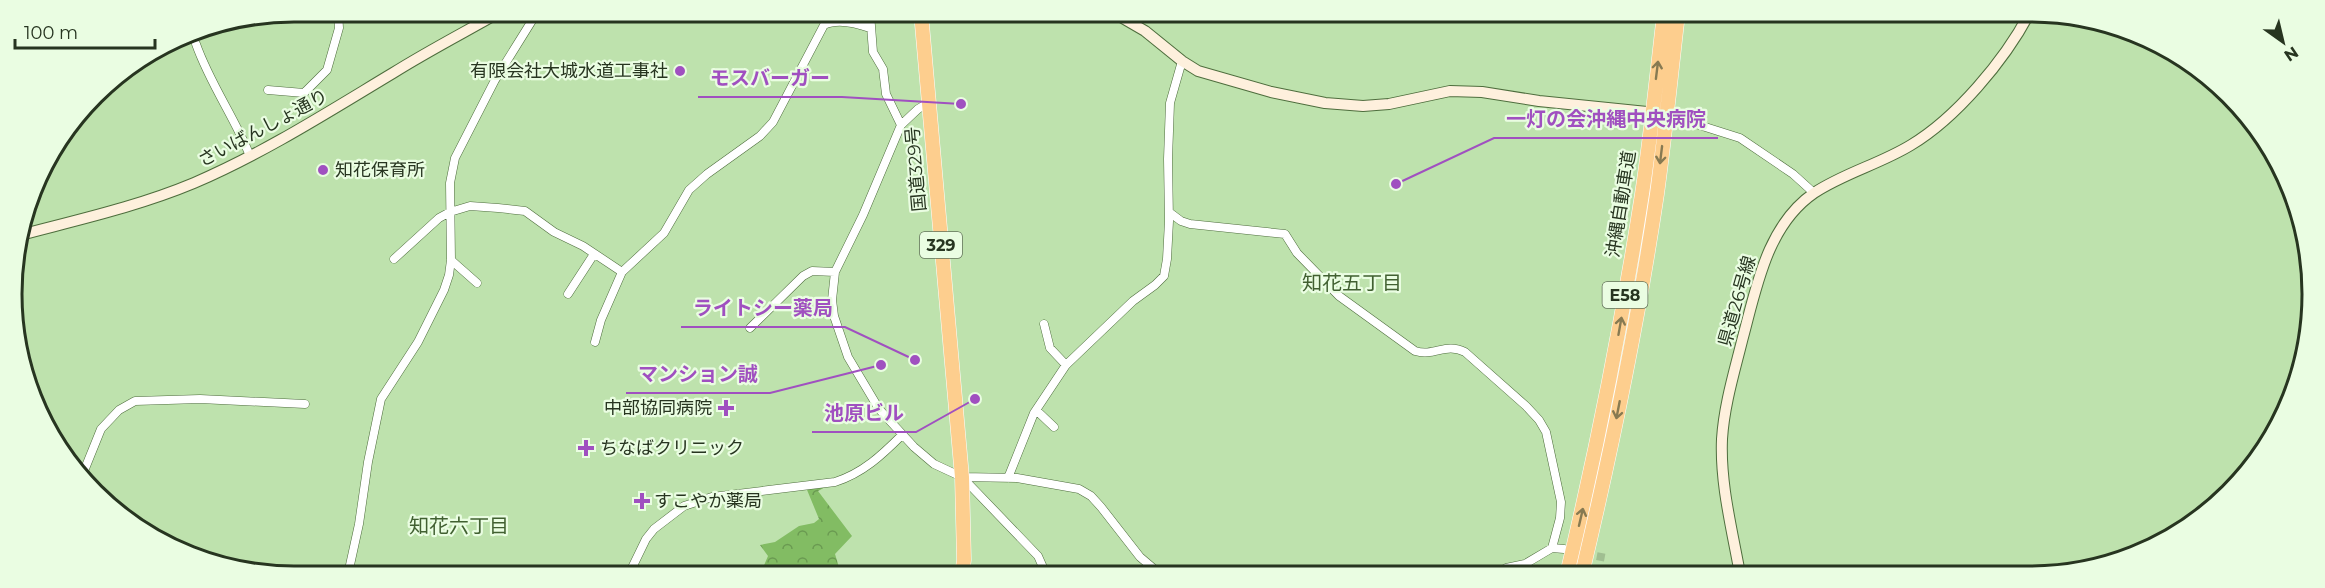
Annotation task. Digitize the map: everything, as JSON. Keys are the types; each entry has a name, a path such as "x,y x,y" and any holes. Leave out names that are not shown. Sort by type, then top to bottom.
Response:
{"highway":[{"name":"国道329号","path":"922,22 962,477 963,566"},
{"name":"沖縄自動車道","path":"1569,566 1589,482 1619,331 1642,193 1663,22"},
{"name":"沖縄自動車道","path":"1584,566 1603,486 1633,335 1656,195 1677,22"}],"main road":[{"name":"さいばんしょ通り","path":"30,232 166,194 250,156 291,135 394,72 482,22"},
{"path":"1130,22 1198,71 1271,92 1344,105 1389,104 1450,91 1482,92 1559,104 1647,112"},
{"name":"県道26号線","path":"1739,566 1723,475 1722,438 1730,388 1765,260 1783,226 1793,213 1814,194 1849,174 1910,146 1940,124 1988,73 2023,22"}],"street":[{"path":"268,90 304,93 327,70 339,22"},
{"path":"350,566 381,399 418,342 444,290 451,260 450,183 455,158 495,80 531,22"},
{"path":"595,342 601,320 622,272 664,233 689,189 760,136 773,122 824,25 832,22"},
{"path":"841,22 870,28"},
{"path":"870,22 873,52 883,69 886,93 901,125"},
{"path":"196,45 250,156"},
{"path":"1008,478 1036,410 1066,365 1133,301 1164,276 1169,212 1170,103 1182,61"},
{"path":"928,103 901,125 863,215 835,272 832,300 834,316 848,357 879,409 902,435 934,464 962,477 1038,556 1042,566"},
{"path":"1680,119 1740,138 1793,174 1814,194"},
{"path":"394,259 438,218 470,206 525,211 554,232 582,246 622,272"},
{"path":"1169,212 1181,221 1190,224 1285,234 1298,253 1339,296 1415,351 1424,353 1455,347 1465,352 1526,406 1546,432 1560,502 1560,518 1552,548"},
{"path":"568,294 594,254"},
{"path":"451,260 477,284"},
{"path":"750,328 803,276 812,271 835,272"},
{"path":"1044,324 1050,348 1066,365"},
{"path":"86,467 101,429 119,410 135,401 200,399 305,404"},
{"path":"1036,410 1054,427"},
{"path":"633,566 646,539 654,529 684,507 712,497 845,479 873,462 902,435"},
{"path":"962,477 1008,478 1047,482 1079,489 1091,496 1140,557 1151,566"},
{"path":"1516,566 1525,564 1552,548 1564,549"}],"green space":[{"path":"835,482 818,491 852,536 835,554 839,566 764,566 768,556 760,545 775,542 799,526 814,523 819,519 805,485"}],"tunnel":[{"path":"1585,554 1607,558"}],"place":[{"name":"有限会社大城水道工事社","path":"680,71"},
{"name":"モスバーガー","path":"961,104"},
{"name":"知花保育所","path":"323,170"},
{"name":"一灯の会沖縄中央病院","path":"1396,184"},
{"name":"ライトシー薬局","path":"915,360"},
{"name":"マンション誠","path":"881,365"},
{"name":"池原ビル","path":"975,399"},
{"name":"中部協同病院","path":"726,408"},
{"name":"ちなばクリニック","path":"586,448"},
{"name":"すこやか薬局","path":"642,501"}],"district":[{"name":"知花五丁目","path":"1352,283"},
{"name":"知花六丁目","path":"459,526"}]}
